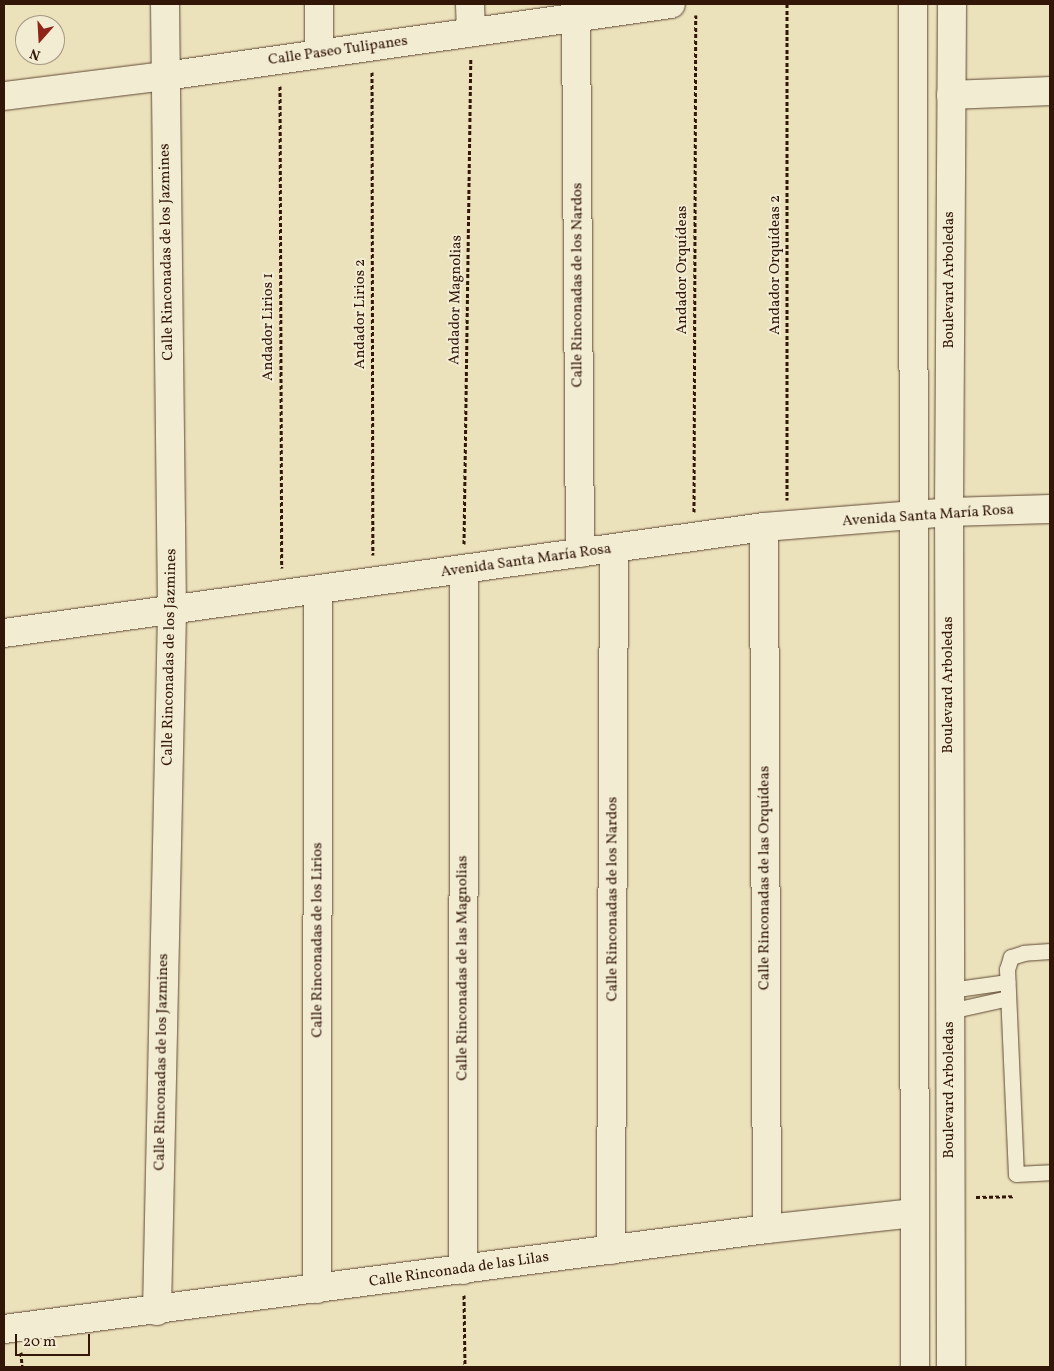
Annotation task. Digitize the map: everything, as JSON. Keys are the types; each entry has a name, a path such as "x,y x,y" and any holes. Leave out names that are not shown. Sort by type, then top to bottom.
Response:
{"street":[{"name":"Calle Rinconadas de los Jazmines","path":"157,1311 172,610 165,4"},
{"path":"319,4 319,54"},
{"path":"470,4 471,32"},
{"path":"913,4 912,516 915,1367"},
{"name":"Boulevard Arboledas","path":"951,1367 949,512 952,4"},
{"name":"Calle Paseo Tulipanes","path":"4,96 319,54 576,17 618,8 683,9"},
{"name":"Calle Rinconadas de los Nardos","path":"576,17 580,553"},
{"path":"951,95 1050,91"},
{"name":"Avenida Santa María Rosa","path":"4,633 776,526 949,512 1050,509"},
{"name":"Calle Rinconadas de las Orquídeas","path":"767,1229 776,526"},
{"name":"Calle Rinconadas de los Nardos","path":"611,1250 614,548"},
{"name":"Calle Rinconadas de las Magnolias","path":"463,1270 464,569"},
{"name":"Calle Rinconadas de los Lirios","path":"317,1289 318,590"},
{"name":"Calle Rinconada de las Lilas","path":"4,1329 157,1311 767,1229 914,1213"}],"lane":[{"path":"1050,951 1024,953 1011,957 1007,969 1016,1174 1050,1172"},
{"path":"950,1000 1007,982"},
{"path":"950,1000 1008,998"}],"path":[{"name":"Andador Orquídeas 2","path":"776,526 786,4"},
{"name":"Andador Orquídeas","path":"683,9 694,537"},
{"name":"Andador Magnolias","path":"464,569 471,32"},
{"name":"Andador Lirios 2","path":"372,46 373,582"},
{"name":"Andador Lirios 1","path":"280,58 282,595"},
{"path":"950,1197 1018,1195"},
{"path":"463,1270 466,1367"}]}
